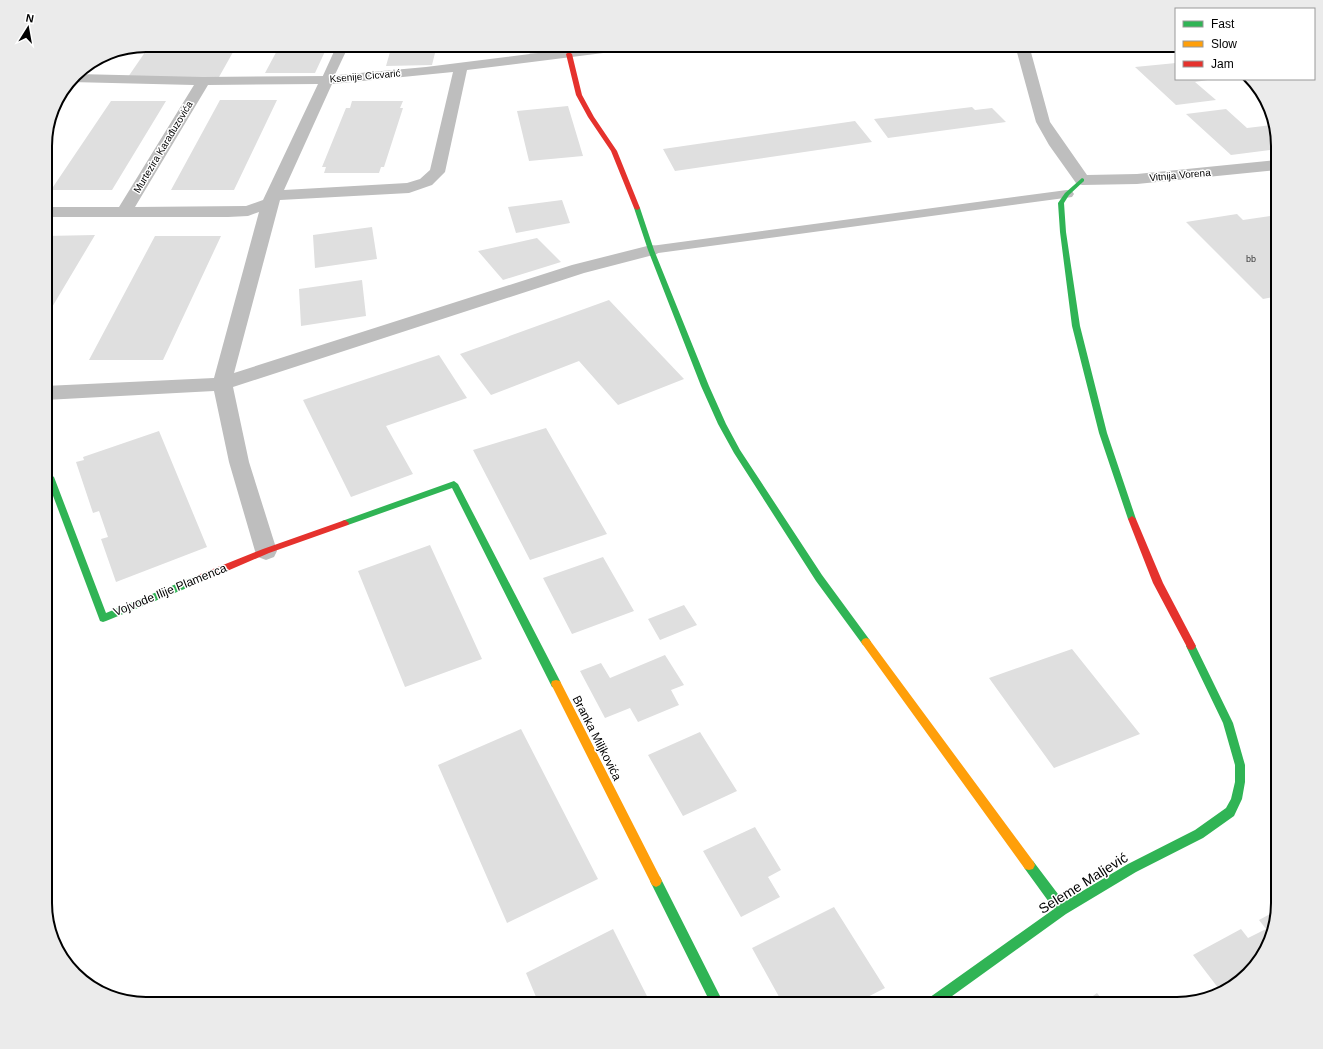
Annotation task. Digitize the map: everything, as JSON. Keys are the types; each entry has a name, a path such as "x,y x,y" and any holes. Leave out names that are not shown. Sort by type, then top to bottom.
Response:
{"street":[{"name":"Ksenije Cicvarić","path":"81,79 203,81 327,80 461,67 569,54 575,52"},
{"path":"1024,52 1043,122 1057,145 1082,180 1067,194"},
{"path":"569,54 579,95 614,150 651,250 708,392 722,424 737,451 819,578 1062,910"},
{"path":"52,212 248,211 272,199 410,188 426,182 437,172 461,67"},
{"path":"266,551 239,462 222,384 272,199 327,80"},
{"name":"Murtezira Karađuzovića","path":"124,212 203,81"},
{"name":"Vitnija Vorena","path":"1082,180 1137,179 1271,166"},
{"name":"Seleme Maljević","path":"940,997 1062,910 1132,868 1199,834 1230,812 1236,799 1240,782 1240,765 1228,723 1213,690 1158,583 1133,521 1103,433 1076,326 1063,232 1062,203 1067,194"},
{"path":"52,393 222,384 578,269 651,250"},
{"name":"Vojvode Ilije Plamenca","path":"52,482 103,618 266,551 454,484"},
{"name":"Branka Miljkovića","path":"454,484 714,997"}],"lane":[{"path":"327,80 340,52"},
{"path":"651,250 1067,194"}],"building":[{"path":"145,52 233,52 219,77 128,77"},
{"path":"276,52 325,52 315,73 265,73"},
{"path":"390,52 435,52 432,65 386,66"},
{"path":"529,52 564,52 530,55"},
{"path":"1175,63 1175,80 1208,80 1195,82 1216,100 1176,105 1135,67"},
{"path":"220,100 277,100 234,190 171,190"},
{"path":"111,101 166,101 112,190 52,190"},
{"path":"352,101 403,101 400,108 403,108 384,167 381,167 379,173 324,173 326,167 322,167 346,108 350,108"},
{"path":"568,106 583,156 529,161 517,111"},
{"path":"972,107 975,110 992,108 1006,122 888,138 874,119"},
{"path":"1226,109 1247,128 1269,126 1271,150 1231,155 1186,114"},
{"path":"855,121 872,142 675,171 663,149"},
{"path":"562,200 570,223 516,233 508,207"},
{"path":"1237,214 1243,220 1271,216 1271,297 1263,299 1186,222"},
{"path":"372,227 377,259 315,268 313,235"},
{"path":"95,235 52,307 52,236"},
{"path":"155,236 221,236 163,360 89,360"},
{"path":"537,238 561,262 503,280 478,251"},
{"path":"362,280 366,316 301,326 299,289"},
{"path":"609,300 684,379 618,405 579,361 491,395 460,354"},
{"path":"439,355 467,398 386,426 413,474 351,497 303,400"},
{"path":"546,428 607,534 530,560 473,450"},
{"path":"159,431 207,547 116,582 101,539 108,537 99,511 93,513 76,462 84,460 83,457"},
{"path":"430,545 482,659 405,687 358,571"},
{"path":"603,557 634,611 572,634 543,578"},
{"path":"684,605 697,625 660,640 648,619"},
{"path":"1072,649 1140,734 1054,768 989,678"},
{"path":"665,655 684,685 671,690 679,705 638,722 630,708 605,718 580,671 601,663 610,678"},
{"path":"521,729 598,879 507,923 438,765"},
{"path":"700,732 737,791 683,816 648,755"},
{"path":"755,827 781,870 768,877 780,897 741,917 703,851"},
{"path":"834,907 885,988 868,997 779,997 752,948"},
{"path":"1270,914 1264,939 1258,950 1248,965 1239,974 1218,987 1193,955 1241,929 1248,938 1266,929 1259,920"},
{"path":"613,929 647,997 536,997 526,973"},
{"path":"1097,993 1100,997 1092,997"}],"traffic: fast":[{"path":"1082,180 1067,194 1061,203 1063,232 1076,326 1103,433 1132,519"},
{"path":"637,208 651,250 705,386 722,424 737,451 819,578 866,642"},
{"path":"52,482 103,618 201,578"},
{"path":"345,523 454,484 556,684"},
{"path":"940,997 1062,910 1132,868 1199,834 1230,812 1236,799 1240,782 1240,765 1228,723 1191,646"},
{"path":"1029,865 1062,910"},
{"path":"656,881 714,997"}],"traffic: slow":[{"path":"866,642 1029,865"},
{"path":"556,684 656,881"}],"traffic: jam":[{"path":"569,54 579,95 591,117 614,151 637,208"},
{"path":"1132,519 1158,583 1191,646"},
{"path":"201,578 266,551 345,523"}]}
